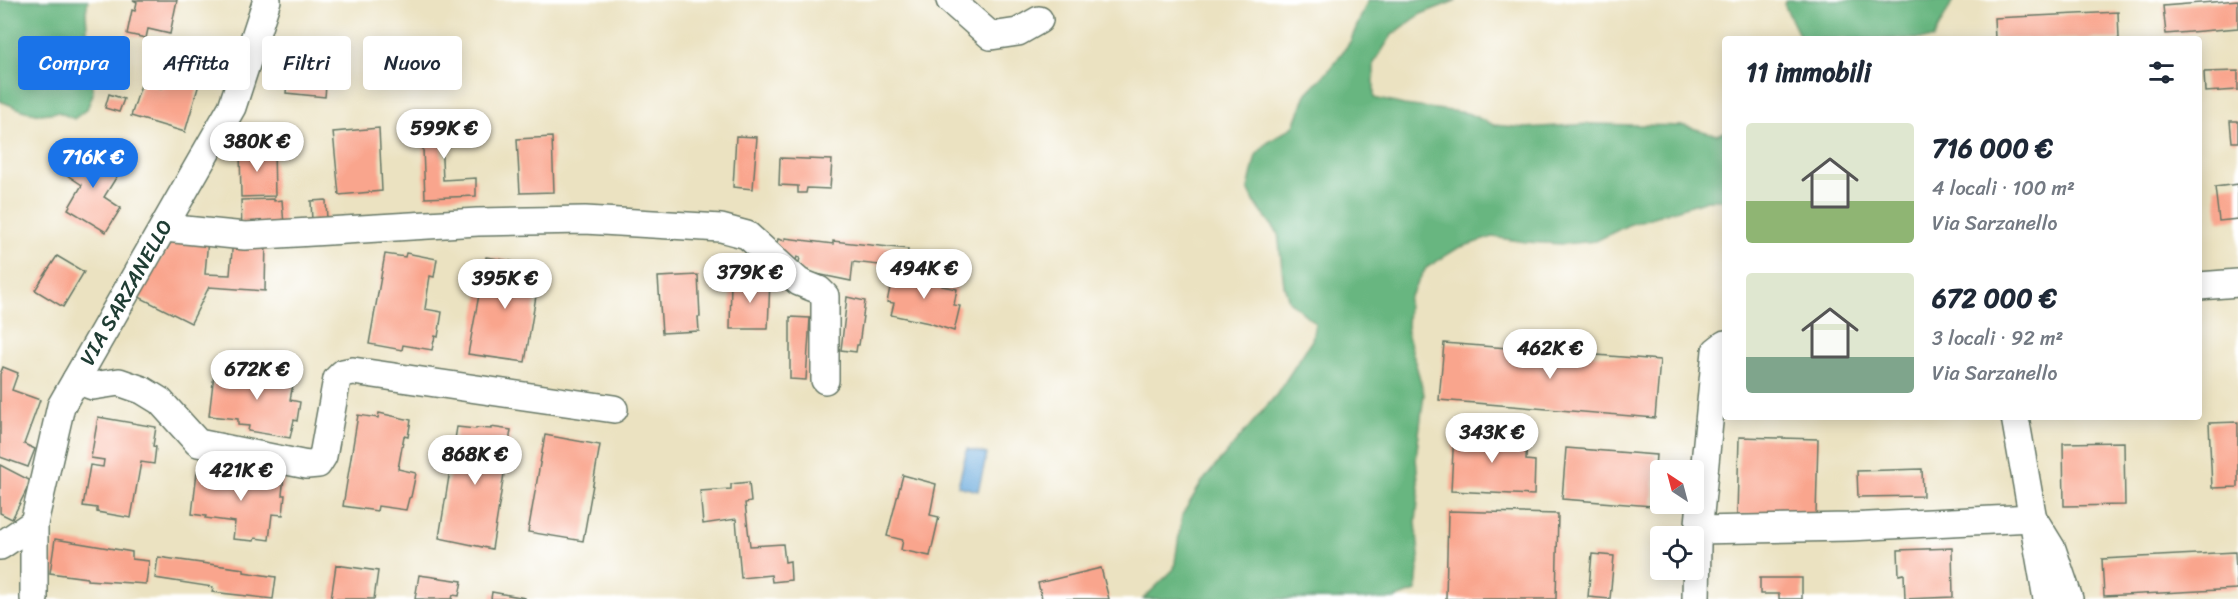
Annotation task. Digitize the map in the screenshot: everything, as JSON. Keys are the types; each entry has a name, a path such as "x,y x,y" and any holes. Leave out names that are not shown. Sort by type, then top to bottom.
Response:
{"street":[{"name":"VIA SARZANELLO","path":"34,599 34,524 61,406 165,228 232,107 267,0"},
{"path":"950,0 991,36 1018,32 1039,20"},
{"path":"165,228 245,236 478,222 585,220 721,228 747,235 799,282 819,290 825,297 825,380"},
{"path":"2202,286 2238,283"},
{"path":"1698,526 1716,351 1722,346"},
{"path":"76,380 93,386 118,382 142,390 160,401 198,443 307,465 318,464 323,456 338,379 343,373 353,371 615,409"},
{"path":"2016,420 2047,599"},
{"path":"1704,530 1849,527 2033,518"},
{"path":"2033,518 2052,549 2069,599"},
{"path":"0,546 34,524"},
{"path":"1696,599 1697,580"}],"green space":[{"path":"0,0 88,0 86,12 88,36 18,36 18,90 93,90 87,109 74,119 58,112 41,114 25,111 0,101"},
{"path":"1368,0 1457,0 1421,14 1392,35 1374,63 1374,98 1404,105 1467,113 1494,125 1525,128 1590,124 1685,126 1717,135 1722,132 1722,200 1707,200 1628,225 1596,241 1563,244 1493,237 1458,248 1426,268 1408,299 1407,332 1424,394 1416,458 1419,491 1416,522 1419,556 1416,591 1394,599 1143,599 1174,569 1182,515 1202,482 1277,394 1312,340 1315,323 1289,301 1284,285 1278,233 1256,205 1248,189 1256,155 1267,143 1294,126 1306,94 1330,69 1350,42"},
{"path":"1786,0 1953,0 1935,36 1800,36 1784,4"}],"water":[{"path":"967,449 987,454 978,491 958,486"}],"building":[{"path":"133,0 177,0 170,34 148,29 146,36 142,37 127,34 132,10 135,11 137,2"},
{"path":"2238,0 2238,28 2166,34 2163,6"},
{"path":"2118,12 2119,36 1995,36 1994,18"},
{"path":"2238,71 2238,90 2205,92 2204,72"},
{"path":"142,82 142,90 197,90 185,132 131,116"},
{"path":"286,90 326,90 325,97 286,93"},
{"path":"109,94 124,99 119,112 105,108"},
{"path":"474,121 475,137 441,139 443,180 476,178 476,196 425,198 422,124"},
{"path":"2230,121 2238,121 2238,142 2232,142"},
{"path":"379,128 382,191 339,195 333,132"},
{"path":"736,136 757,137 753,189 733,187"},
{"path":"552,137 554,192 520,193 517,139"},
{"path":"84,144 101,155 98,160 119,173 104,197 121,208 106,232 68,209 82,185 67,175"},
{"path":"240,150 274,150 275,196 241,197"},
{"path":"780,158 832,160 830,189 807,188 806,193 798,193 798,186 779,185"},
{"path":"2238,184 2238,219 2219,221 2215,187"},
{"path":"274,199 274,201 282,200 284,225 242,232 241,200"},
{"path":"326,200 327,220 312,221 311,201"},
{"path":"175,236 208,239 205,274 230,275 233,238 266,239 265,291 209,287 191,323 137,296"},
{"path":"785,238 908,249 906,268 853,262 851,281 797,270 800,258 797,257 796,260 782,257 775,251 778,239 785,241"},
{"path":"406,253 437,259 434,277 430,276 425,309 442,312 438,337 435,336 432,350 403,345 402,350 369,344 385,254 405,257"},
{"path":"57,256 84,272 63,307 35,290"},
{"path":"486,257 541,266 525,362 468,354"},
{"path":"925,271 945,275 942,286 957,289 954,305 960,306 954,331 891,315 894,303 887,302 893,273 923,278"},
{"path":"698,275 699,331 662,333 658,277"},
{"path":"731,279 770,280 768,329 730,329"},
{"path":"847,297 865,301 856,352 841,350"},
{"path":"790,317 810,318 806,380 790,379"},
{"path":"1444,343 1660,360 1655,418 1439,400"},
{"path":"261,365 281,368 281,371 295,374 290,400 300,402 297,421 294,420 290,438 248,431 249,426 238,425 238,419 209,416 214,374 259,379"},
{"path":"3,367 18,373 12,390 40,400 24,444 35,449 28,467 0,457 0,374"},
{"path":"379,413 411,420 408,437 404,436 398,469 416,473 406,510 378,506 377,511 343,506 358,415 378,418"},
{"path":"98,417 156,427 153,446 156,447 154,464 141,462 131,518 97,512 97,508 83,506 90,465 103,467 104,460 91,458"},
{"path":"2238,422 2238,487 2212,488 2209,423"},
{"path":"457,427 491,429 491,427 511,430 492,549 439,538"},
{"path":"1454,431 1527,434 1526,460 1535,461 1534,495 1451,491"},
{"path":"545,435 600,445 583,541 528,532"},
{"path":"1739,437 1818,439 1816,516 1737,515"},
{"path":"2124,442 2125,505 2064,506 2063,443"},
{"path":"1566,448 1656,455 1656,460 1650,460 1650,506 1562,499"},
{"path":"0,465 31,481 12,519 0,513"},
{"path":"1922,469 1923,496 1858,497 1857,471"},
{"path":"197,472 228,476 228,473 267,477 267,473 284,476 283,515 272,514 269,540 233,539 235,522 192,514"},
{"path":"903,475 936,484 930,515 939,517 930,556 901,550 903,540 887,536"},
{"path":"749,482 751,502 745,503 750,546 783,544 785,562 790,561 791,580 772,582 771,575 741,578 736,519 703,524 700,491 731,489 731,484"},
{"path":"1448,511 1558,514 1556,599 1446,599"},
{"path":"55,539 132,552 132,559 149,561 146,584 87,580 87,578 50,573"},
{"path":"1952,548 1953,597 1905,599 1904,574 1899,575 1898,550"},
{"path":"2235,552 2237,589 2104,596 2102,559"},
{"path":"1592,554 1614,556 1610,599 1588,597"},
{"path":"158,557 244,569 244,572 276,577 273,599 212,592 213,587 155,578"},
{"path":"336,565 378,571 374,599 331,599"},
{"path":"1101,568 1109,599 1042,599 1038,583"},
{"path":"419,575 462,581 459,596 453,595 452,599 415,599"},
{"path":"1760,578 1802,578 1802,599 1779,599 1779,594 1760,594"},
{"path":"492,592 525,598 525,599 491,599"}]}
